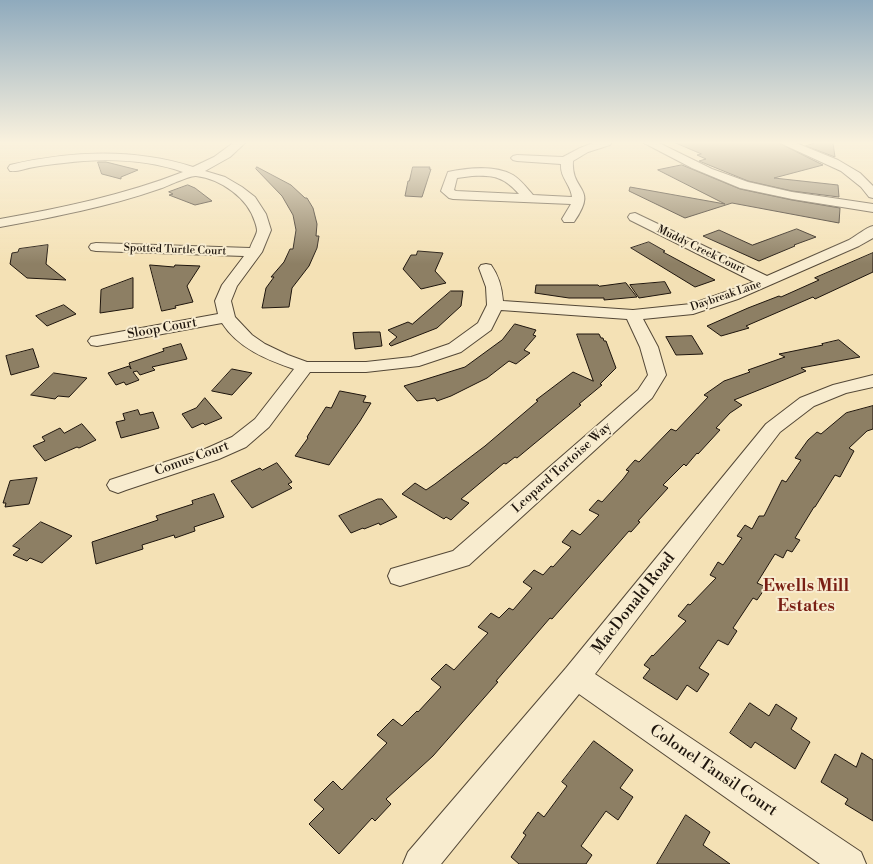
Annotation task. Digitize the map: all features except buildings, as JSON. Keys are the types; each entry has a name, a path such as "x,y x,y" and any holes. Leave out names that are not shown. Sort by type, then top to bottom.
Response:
{"street":[{"path":"0,214 68,202 107,193 138,183"},
{"path":"0,223 64,211 118,198 165,183"},
{"path":"227,183 250,200 259,214 264,230 255,252 230,285 223,301 227,317 232,325 242,335 259,348 282,359 305,367 366,367 413,362 455,348 485,326 495,305 494,287 486,268"},
{"path":"449,183 447,191 453,195 578,201"},
{"path":"514,183 529,198"},
{"path":"569,219 577,209 578,201 579,191 573,183"},
{"path":"739,183 779,194 873,208"},
{"path":"863,183 873,194"},
{"name":"Muddy Creek Court","path":"635,217 767,282"},
{"name":"Daybreak Lane","path":"495,305 633,315 693,309 767,282 854,243 867,236 873,230"},
{"name":"Spotted Turtle Court","path":"96,247 255,252"},
{"name":"Leopard Tortoise Way","path":"400,576 461,558 645,394 657,375 649,347 633,315"},
{"name":"Sloop Court","path":"97,341 227,317"},
{"name":"Comus Court","path":"118,485 212,454 239,442 262,423 305,367"},
{"name":"MacDonald Road","path":"420,864 576,677 773,428 807,402 840,389 873,381"},
{"name":"Colonel Tansil Court","path":"576,677 849,864"}],"district":[{"name":"Ewells Mill Estates","path":"806,597"}]}
